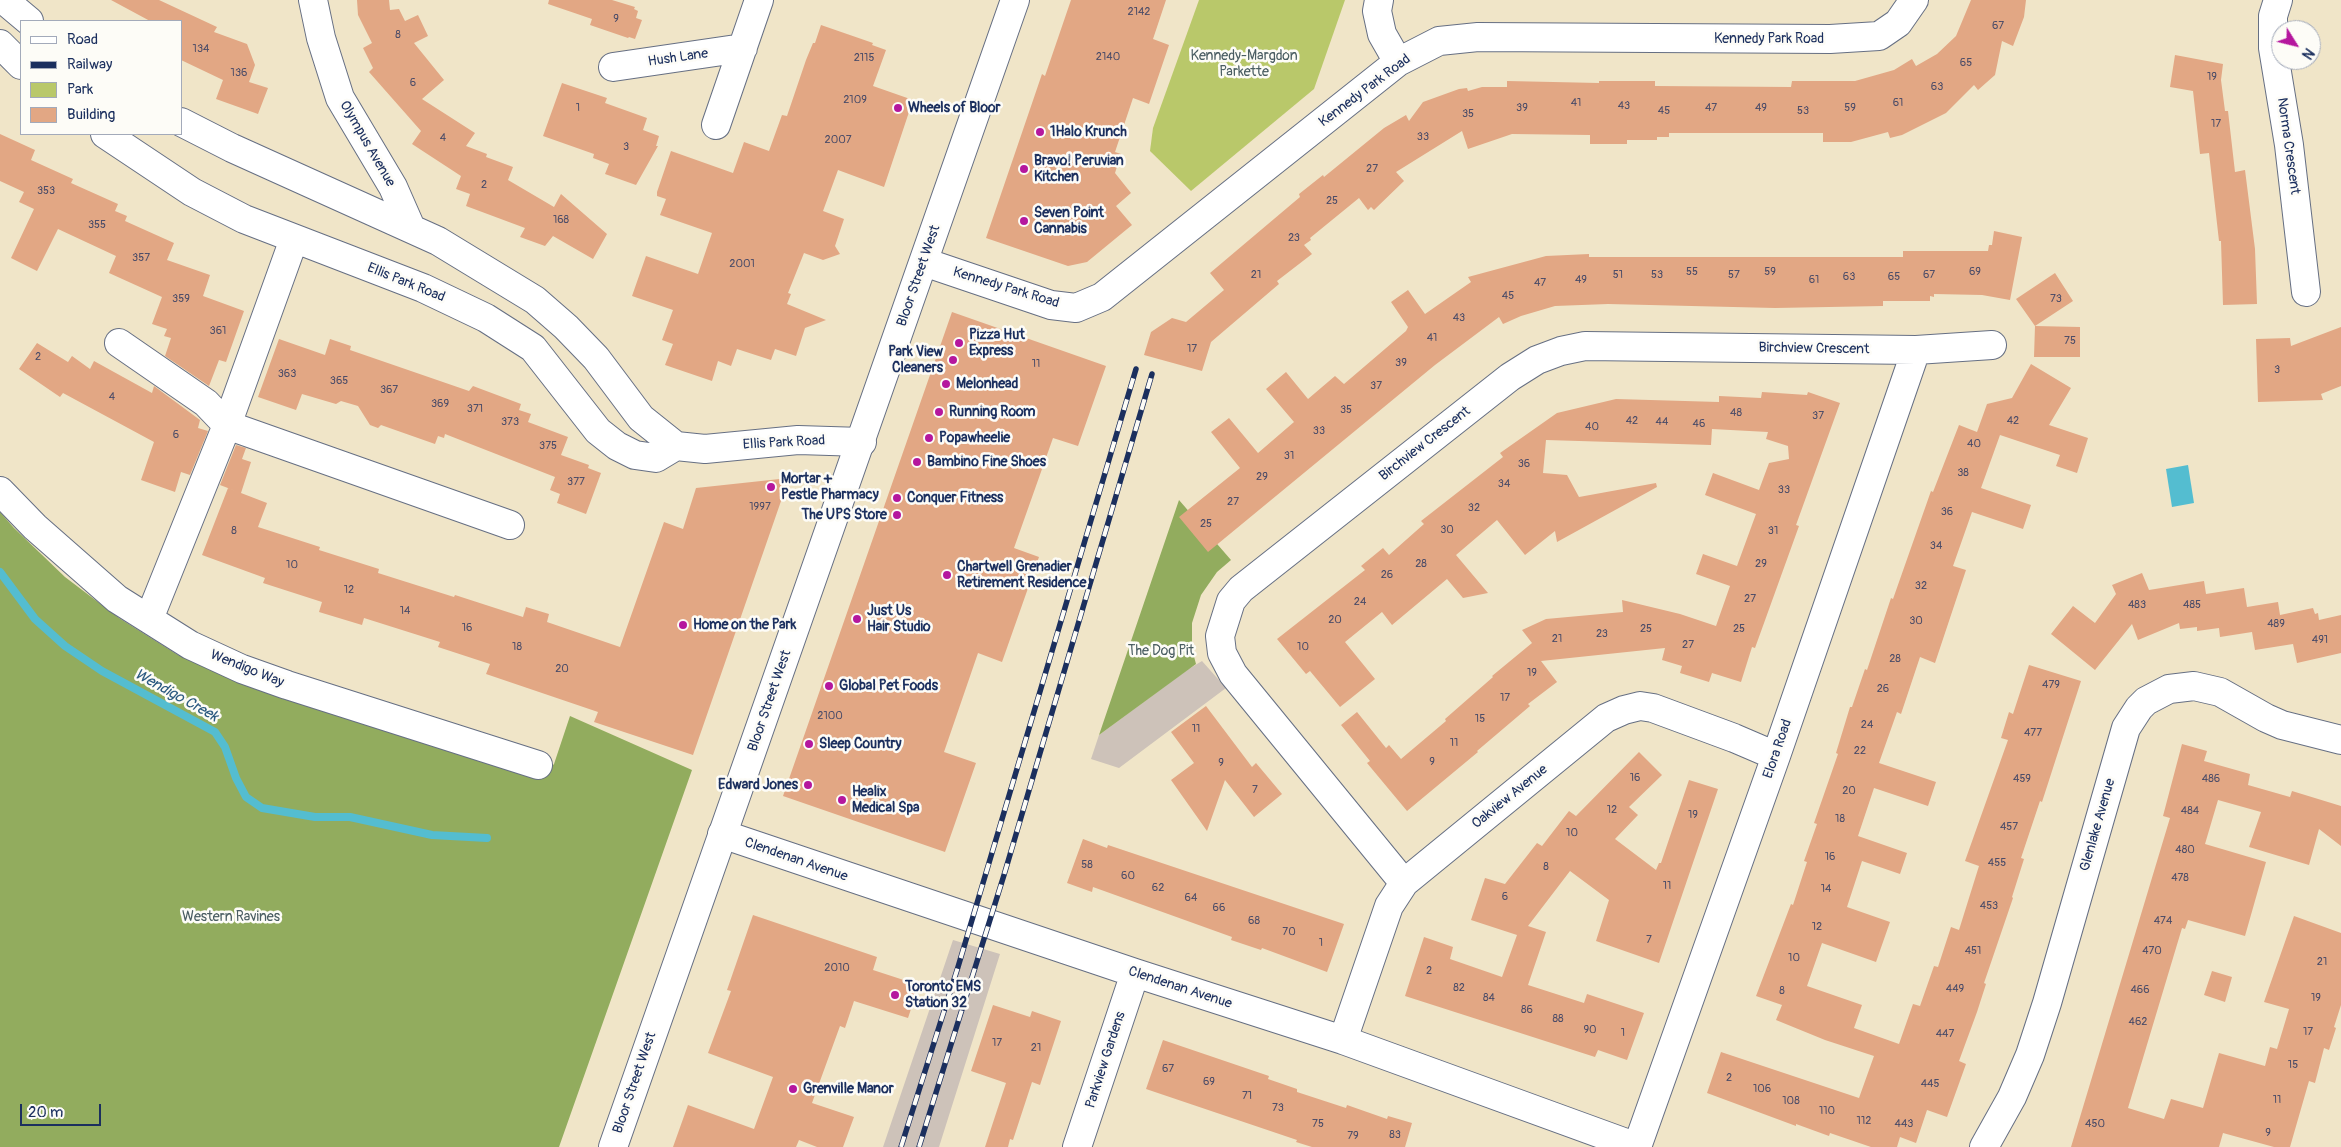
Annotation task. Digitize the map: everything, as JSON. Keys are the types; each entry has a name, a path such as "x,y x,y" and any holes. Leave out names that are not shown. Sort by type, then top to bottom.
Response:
{"street":[{"path":"4,0 28,20"},
{"name":"Olympus Avenue","path":"313,0 321,38 340,98 372,156 393,187 412,228"},
{"path":"716,125 759,0"},
{"name":"Bloor Street West","path":"613,1147 862,442 1015,0"},
{"path":"1379,0 1377,11 1382,34 1387,46 1398,62"},
{"name":"Kennedy Park Road","path":"924,262 1051,305 1076,308 1102,296 1398,62 1438,41 1478,37 1830,39 1879,36 1898,23 1914,0"},
{"name":"Norma Crescent","path":"2278,0 2273,16 2273,48 2289,145 2306,292"},
{"path":"0,44 20,64"},
{"name":"Hush Lane","path":"613,67 743,48"},
{"path":"182,123 232,148 438,241 535,300 566,327 596,358 641,418 676,446"},
{"name":"Ellis Park Road","path":"106,135 192,192 244,219 460,304 522,339 544,359 598,431 635,456 656,458 676,446 705,449 798,440 862,442"},
{"path":"149,619 227,425 294,239"},
{"path":"119,343 206,403 227,425 510,525"},
{"name":"Birchview Crescent","path":"1404,883 1233,674 1222,653 1220,636 1231,601 1241,588 1510,378 1537,360 1561,350 1585,346 1916,350 1992,345"},
{"name":"Elora Road","path":"1637,1147 1776,756 1916,350"},
{"name":"Wendigo Way","path":"0,491 76,565 117,599 190,645 242,669 287,685 538,765"},
{"name":"Glenlake Avenue","path":"1984,1147 2012,1097 2030,1055 2047,1003 2126,728 2136,712 2146,701 2168,690 2194,686 2220,692 2282,725 2341,740"},
{"name":"Oakview Avenue","path":"1343,1040 1390,906 1404,883 1606,718 1624,710 1640,706 1653,708 1675,714 1776,756"},
{"name":"Clendenan Avenue","path":"722,834 1135,973 1343,1040 1637,1147"},
{"name":"Parkview Gardens","path":"1077,1147 1135,973"}],"shaded area":[{"path":"1202,661 1226,688 1119,768 1091,759 1099,735"},
{"path":"953,940 1000,954 939,1147 883,1147"}],"green space":[{"name":"Kennedy-Margdon Parkette","path":"1199,0 1345,0 1314,89 1191,191 1150,151 1153,128"},
{"name":"The Dog Pit","path":"1179,500 1231,560 1217,572 1201,595 1192,623 1192,649 1196,664 1099,735"},
{"name":"Western Ravines","path":"0,512 65,577 119,618 178,655 542,777 554,764 570,716 692,770 559,1147 0,1147"}],"water":[{"path":"2188,465 2194,503 2172,507 2166,469"}],"building":[{"path":"111,0 159,0 217,27 214,32 247,44 255,65 249,82 268,88 258,114 216,99 223,80 182,60 182,20 148,20"},
{"path":"357,0 389,0 390,10 399,9 405,21 418,15 428,36 414,43 444,80 422,99 475,133 466,146 487,154 486,157 513,167 508,180 554,207 561,194 607,234 593,259 553,236 545,246 520,237 525,228 466,206 470,194 456,189 461,176 412,144 421,131 369,72 373,68 363,48 372,43 358,15"},
{"path":"549,0 612,0 635,7 634,9 638,11 636,18 642,20 635,39 628,38 590,25 592,19 548,4"},
{"path":"1071,0 1166,0 1153,39 1169,45 1149,104 1133,98 1115,152 1121,154 1115,173 1131,193 1116,206 1132,225 1087,262 1068,266 986,238 1042,74 1045,76"},
{"path":"1971,0 2026,0 2024,17 2013,46 2002,41 1995,75 1978,90 1974,85 1946,113 1902,135 1890,138 1888,132 1851,142 1823,142 1823,133 1669,133 1669,137 1657,137 1657,140 1627,140 1627,144 1590,144 1590,135 1512,134 1468,149 1462,131 1396,172 1404,181 1374,210 1371,207 1368,210 1359,198 1310,238 1311,240 1304,245 1312,254 1277,281 1279,284 1211,342 1202,371 1144,355 1151,332 1172,318 1186,322 1224,290 1210,273 1300,197 1299,194 1323,175 1324,177 1384,128 1406,115 1409,121 1423,102 1459,89 1467,88 1468,91 1482,87 1507,87 1507,81 1599,83 1599,81 1655,81 1655,86 1791,87 1792,81 1855,81 1894,70 1912,59 1916,66 1937,54 1956,36"},
{"path":"821,25 873,43 872,45 886,50 873,86 913,100 884,187 838,170 823,211 844,219 835,246 840,254 823,260 804,253 788,293 791,294 787,304 826,320 805,328 796,356 775,349 771,360 737,349 731,366 718,361 712,381 665,365 673,344 662,340 673,310 632,296 646,256 698,274 712,233 660,215 666,199 657,196 657,192 671,151 733,173 744,142 769,151 782,115 787,116 806,60 813,43 815,43"},
{"path":"2175,55 2223,64 2221,80 2225,111 2228,111 2235,172 2245,170 2255,249 2257,304 2223,305 2221,241 2219,241 2209,153 2200,154 2193,91 2170,87"},
{"path":"562,83 607,98 605,103 647,118 643,130 659,136 656,146 658,146 636,185 605,174 609,164 593,158 594,154 543,136"},
{"path":"0,134 35,150 31,160 73,179 71,183 118,204 115,211 127,216 125,221 174,243 167,260 210,275 203,296 244,311 226,362 219,360 209,386 165,356 171,338 164,336 167,329 152,324 162,297 109,273 116,256 58,229 37,271 11,258 34,209 19,202 24,192 0,181"},
{"path":"1994,231 2022,237 2010,300 1982,295 1934,294 1934,297 1930,296 1930,301 1883,301 1883,306 1775,308 1608,304 1555,306 1521,316 1503,324 1499,317 1435,365 1208,552 1179,517 1240,468 1211,432 1229,418 1258,453 1294,422 1266,389 1286,372 1308,399 1335,376 1344,384 1406,331 1408,327 1391,302 1408,290 1425,314 1471,282 1468,277 1546,256 1589,254 1589,257 1903,257 1903,251 1988,251 1989,245 1992,245"},
{"path":"2055,273 2073,301 2035,326 2016,299"},
{"name":"Chartwell Grenadier Retirement Residence","path":"952,312 1106,366 1078,446 1053,438 1014,548 1039,557 1002,662 978,653 944,752 976,763 945,852 783,796"},
{"path":"2035,326 2080,327 2080,357 2034,357"},
{"path":"2341,327 2341,386 2321,394 2323,400 2258,402 2256,339 2290,338 2291,346"},
{"path":"279,339 325,355 330,339 351,346 350,350 469,391 473,386 521,404 519,410 531,414 528,422 568,437 561,455 589,465 588,468 601,473 586,514 557,503 560,494 550,490 555,477 445,434 444,438 438,436 435,444 381,425 378,428 370,425 358,406 341,401 336,404 302,394 296,410 258,397"},
{"path":"37,343 68,362 72,356 90,369 94,361 152,393 154,386 200,420 198,428 208,431 190,475 181,472 175,492 141,480 154,442 63,393 60,397 19,369"},
{"path":"2031,364 2071,388 2049,425 2088,438 2077,473 2056,466 2060,455 2000,435 1981,488 2031,505 2023,529 1972,512 1953,566 1966,570 1935,663 1920,657 1901,714 1897,712 1879,763 1936,782 1928,806 1874,788 1858,836 1907,853 1900,874 1862,861 1847,907 1890,922 1876,962 1822,943 1807,986 1862,1005 1854,1028 1899,1044 1913,1004 1920,1006 1934,966 1938,967 1951,927 1959,930 1979,866 1965,861 2008,740 2001,738 2009,712 2013,714 2029,665 2081,681 2042,802 2040,801 2021,858 2024,859 2013,898 1984,983 1986,984 1977,1012 1959,1061 1966,1064 1947,1117 1927,1110 1916,1143 1900,1137 1897,1147 1871,1147 1830,1133 1829,1136 1796,1124 1796,1126 1707,1093 1721,1052 1859,1098 1874,1056 1825,1040 1776,1020 1782,1005 1756,996 1791,904 1793,905 1807,862 1804,861 1817,824 1814,823 1838,754 1836,753 1850,707 1852,707 1865,669 1867,670 1891,598 1893,599 1931,491 1933,492 1959,425 1977,432 1987,404 2012,398"},
{"path":"1762,392 1807,395 1808,392 1840,403 1796,525 1799,526 1755,648 1752,647 1741,682 1712,673 1709,682 1680,673 1682,666 1662,660 1665,648 1541,661 1557,682 1528,704 1530,706 1478,752 1407,811 1367,763 1370,761 1341,725 1357,712 1386,748 1389,745 1401,759 1446,721 1445,719 1492,676 1532,643 1522,630 1546,619 1623,612 1622,600 1680,614 1716,626 1730,586 1696,574 1703,554 1737,566 1756,514 1705,495 1713,473 1759,490 1769,463 1789,459 1788,446 1766,439 1768,432 1712,429 1711,445 1546,440 1543,473 1567,475 1579,497 1656,483 1657,487 1557,542 1555,531 1525,555 1497,520 1456,555 1488,593 1463,598 1447,579 1392,625 1382,612 1345,642 1375,679 1340,707 1310,671 1306,674 1277,639 1365,570 1361,566 1383,548 1389,555 1424,524 1421,521 1503,457 1500,453 1557,413 1616,399 1719,402 1719,396 1761,398"},
{"path":"236,445 246,448 242,459 251,462 241,493 220,485"},
{"path":"789,478 693,755 594,722 598,712 486,674 490,664 438,647 440,642 364,618 362,625 319,612 322,602 263,583 265,578 202,555 228,488 267,503 258,527 320,547 319,550 379,569 378,573 454,597 455,595 523,617 526,607 549,614 547,622 620,647 664,522 683,529 696,488"},
{"path":"2142,573 2149,590 2204,581 2206,594 2244,588 2247,607 2278,602 2280,615 2313,608 2315,614 2318,613 2319,620 2341,615 2341,653 2297,663 2293,644 2255,650 2252,632 2220,637 2219,628 2197,631 2197,627 2180,629 2179,623 2138,640 2132,624 2095,670 2051,634 2073,606 2095,623 2116,594 2112,585"},
{"path":"1206,706 1252,767 1256,763 1282,794 1254,817 1225,780 1207,831 1171,780 1194,763 1171,732"},
{"path":"2182,744 2207,751 2204,761 2250,774 2248,785 2290,797 2292,791 2341,806 2341,846 2319,829 2309,865 2249,847 2261,812 2218,800 2205,844 2266,862 2245,936 2188,920 2185,929 2182,928 2128,1108 2164,1119 2171,1099 2203,1108 2219,1053 2265,1066 2270,1047 2277,1049 2289,1009 2264,1002 2294,916 2341,933 2341,1005 2334,1027 2336,1028 2329,1050 2324,1048 2315,1083 2309,1081 2290,1147 2274,1147 2223,1133 2219,1147 2071,1147 2170,818 2163,816"},
{"path":"1639,752 1662,775 1629,807 1638,815 1615,839 1656,870 1659,863 1661,863 1689,780 1718,789 1659,963 1596,941 1609,900 1570,871 1528,926 1546,932 1528,985 1584,1003 1587,994 1644,1013 1627,1060 1598,1050 1595,1057 1405,996 1424,937 1453,947 1450,959 1502,977 1517,935 1471,920 1485,878 1505,884 1537,843 1542,846 1569,811 1576,816"},
{"path":"1083,839 1107,848 1108,845 1344,924 1327,972 1262,948 1261,950 1231,940 1232,937 1093,887 1092,892 1067,883"},
{"path":"753,915 877,957 873,970 919,985 908,1018 854,1001 845,1028 840,1026 812,1103 854,1117 843,1147 817,1147 799,1140 796,1147 673,1147 688,1105 754,1129 773,1077 708,1053 731,991 727,990"},
{"path":"2212,971 2232,977 2225,1002 2204,995"},
{"path":"993,1005 1030,1017 1032,1011 1061,1021 1040,1085 1032,1082 1013,1140 1010,1139 1008,1147 985,1147 1006,1083 971,1071"},
{"path":"1163,1040 1269,1076 1268,1079 1297,1089 1297,1092 1346,1108 1347,1105 1387,1119 1388,1116 1412,1123 1405,1147 1312,1147 1296,1142 1297,1140 1146,1089"}],"waterway":[{"name":"Wendigo Creek","path":"0,572 35,619 65,646 102,671 215,732 225,747 236,778 246,797 262,808 315,817 350,817 432,835 487,838"}],"railway":[{"path":"901,1147 958,967 1136,369"},
{"path":"919,1147 1004,875 1152,374"}],"place":[{"name":"Wheels of Bloor","path":"898,108"},
{"name":"1Halo Krunch","path":"1040,132"},
{"name":"Bravo! Peruvian Kitchen","path":"1024,169"},
{"name":"Seven Point Cannabis","path":"1024,221"},
{"name":"Pizza Hut Express","path":"959,343"},
{"name":"Park View Cleaners","path":"953,360"},
{"name":"Melonhead","path":"946,384"},
{"name":"Running Room","path":"939,412"},
{"name":"Popawheelie","path":"929,438"},
{"name":"Bambino Fine Shoes","path":"917,462"},
{"name":"Mortar + Pestle Pharmacy","path":"771,487"},
{"name":"Conquer Fitness","path":"897,498"},
{"name":"The UPS Store","path":"897,515"},
{"name":"Chartwell Grenadier Retirement Residence","path":"947,575"},
{"name":"Just Us Hair Studio","path":"857,619"},
{"name":"Home on the Park","path":"683,625"},
{"name":"Global Pet Foods","path":"829,686"},
{"name":"Sleep Country","path":"809,744"},
{"name":"Edward Jones","path":"808,785"},
{"name":"Healix Medical Spa","path":"842,800"},
{"name":"Toronto EMS Station 32","path":"895,995"},
{"name":"Grenville Manor","path":"793,1089"}]}
